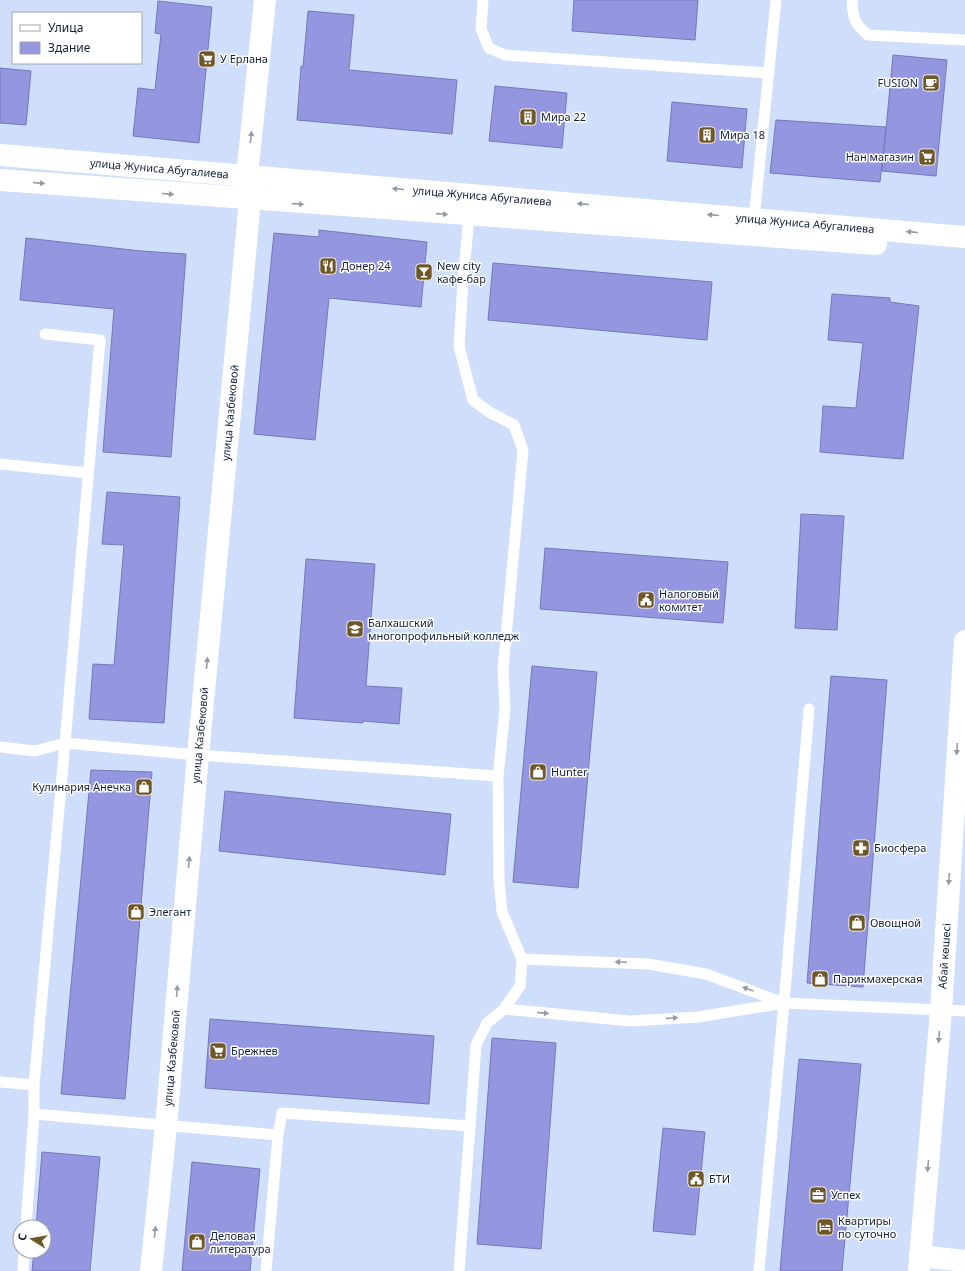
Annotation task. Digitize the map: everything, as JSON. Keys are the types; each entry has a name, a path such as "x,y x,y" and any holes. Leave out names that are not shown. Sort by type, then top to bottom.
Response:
{"main road":[{"path":"247,176 264,0"},
{"name":"улица Жуниса Абугалиева","path":"0,155 965,237"},
{"name":"улица Казбековой","path":"151,1271 166,1126 198,755 250,200 247,176"},
{"name":"улица Жуниса Абугалиева","path":"0,180 469,216 965,250"},
{"name":"Абай көшесі","path":"919,1263 941,1010 965,641"},
{"path":"919,1263 965,1261"}],"lane":[{"path":"483,0 481,29 489,48 505,55 769,73"},
{"path":"754,219 776,0"},
{"path":"852,0 852,10 856,25 868,35 965,40"},
{"path":"459,1271 476,1045 487,1023 504,1009 520,986 522,958 502,912 499,880 498,776 505,709 503,670 523,450 514,426 473,400 459,346 469,216 478,195"},
{"path":"27,1219 34,1114 34,1085 100,340 45,334"},
{"path":"0,464 88,473"},
{"path":"759,1271 810,709"},
{"path":"0,747 35,750 65,743 198,755 498,776"},
{"path":"522,958 648,964 706,974 784,1003"},
{"path":"504,1009 630,1021 698,1016 784,1003 965,1011"},
{"path":"0,1082 34,1085"},
{"path":"266,1271 278,1135 282,1113 470,1126"},
{"path":"34,1114 278,1135"},
{"path":"23,1271 24,1259"}],"building":[{"path":"574,0 698,0 695,40 572,31"},
{"path":"158,1 212,7 199,143 133,136 138,88 155,90 161,34 155,33"},
{"path":"308,11 354,15 349,70 457,80 452,134 297,120 301,66 303,67"},
{"path":"893,55 947,60 936,176 882,171"},
{"path":"0,68 31,71 26,125 0,123"},
{"name":"Мира 22","path":"495,86 567,93 562,148 489,141"},
{"name":"Мира 18","path":"672,102 747,109 742,168 667,161"},
{"path":"776,120 886,127 880,182 770,173"},
{"path":"319,230 427,242 421,307 329,298 315,440 254,434 274,233 319,237"},
{"path":"26,238 141,251 186,254 171,457 103,452 114,309 20,300"},
{"path":"493,263 712,282 707,340 488,320"},
{"path":"832,294 890,298 890,302 919,306 903,459 820,452 823,406 856,408 863,343 828,340"},
{"path":"107,492 180,497 164,723 89,719 93,664 114,665 124,545 102,544"},
{"path":"801,514 844,516 837,630 795,628"},
{"path":"545,548 728,562 723,623 540,609"},
{"path":"306,559 375,564 366,686 402,688 399,724 294,718"},
{"path":"532,666 597,672 578,888 513,882"},
{"path":"831,676 887,680 863,987 807,983"},
{"path":"91,770 152,772 125,1099 61,1094"},
{"path":"225,791 451,814 445,875 219,851"},
{"path":"210,1019 434,1036 429,1104 205,1088"},
{"path":"492,1038 556,1043 541,1249 477,1244"},
{"path":"799,1059 861,1064 842,1271 780,1271"},
{"path":"663,1128 705,1132 695,1235 653,1231"},
{"path":"42,1152 100,1157 90,1271 32,1271 33,1259 52,1259 52,1219 37,1219"},
{"path":"192,1162 260,1169 250,1271 182,1271"}],"place":[{"name":"У Ерлана","path":"207,59"},
{"name":"FUSION","path":"931,83"},
{"name":"Мира 22","path":"528,117"},
{"name":"Мира 18","path":"707,135"},
{"name":"Нан магазин","path":"927,157"},
{"name":"Донер 24","path":"328,266"},
{"name":"New city кафе-бар","path":"424,272"},
{"name":"Налоговый комитет","path":"646,600"},
{"name":"Балхашский многопрофильный колледж","path":"355,629"},
{"name":"Hunter","path":"538,772"},
{"name":"Кулинария Анечка","path":"144,787"},
{"name":"Биосфера","path":"861,848"},
{"name":"Элегант","path":"136,912"},
{"name":"Овощной","path":"857,923"},
{"name":"Парикмахерская","path":"820,979"},
{"name":"Брежнев","path":"218,1051"},
{"name":"БТИ","path":"696,1179"},
{"name":"Успех","path":"818,1195"},
{"name":"Квартиры по суточно","path":"825,1227"},
{"name":"Деловая литература","path":"197,1242"}]}
